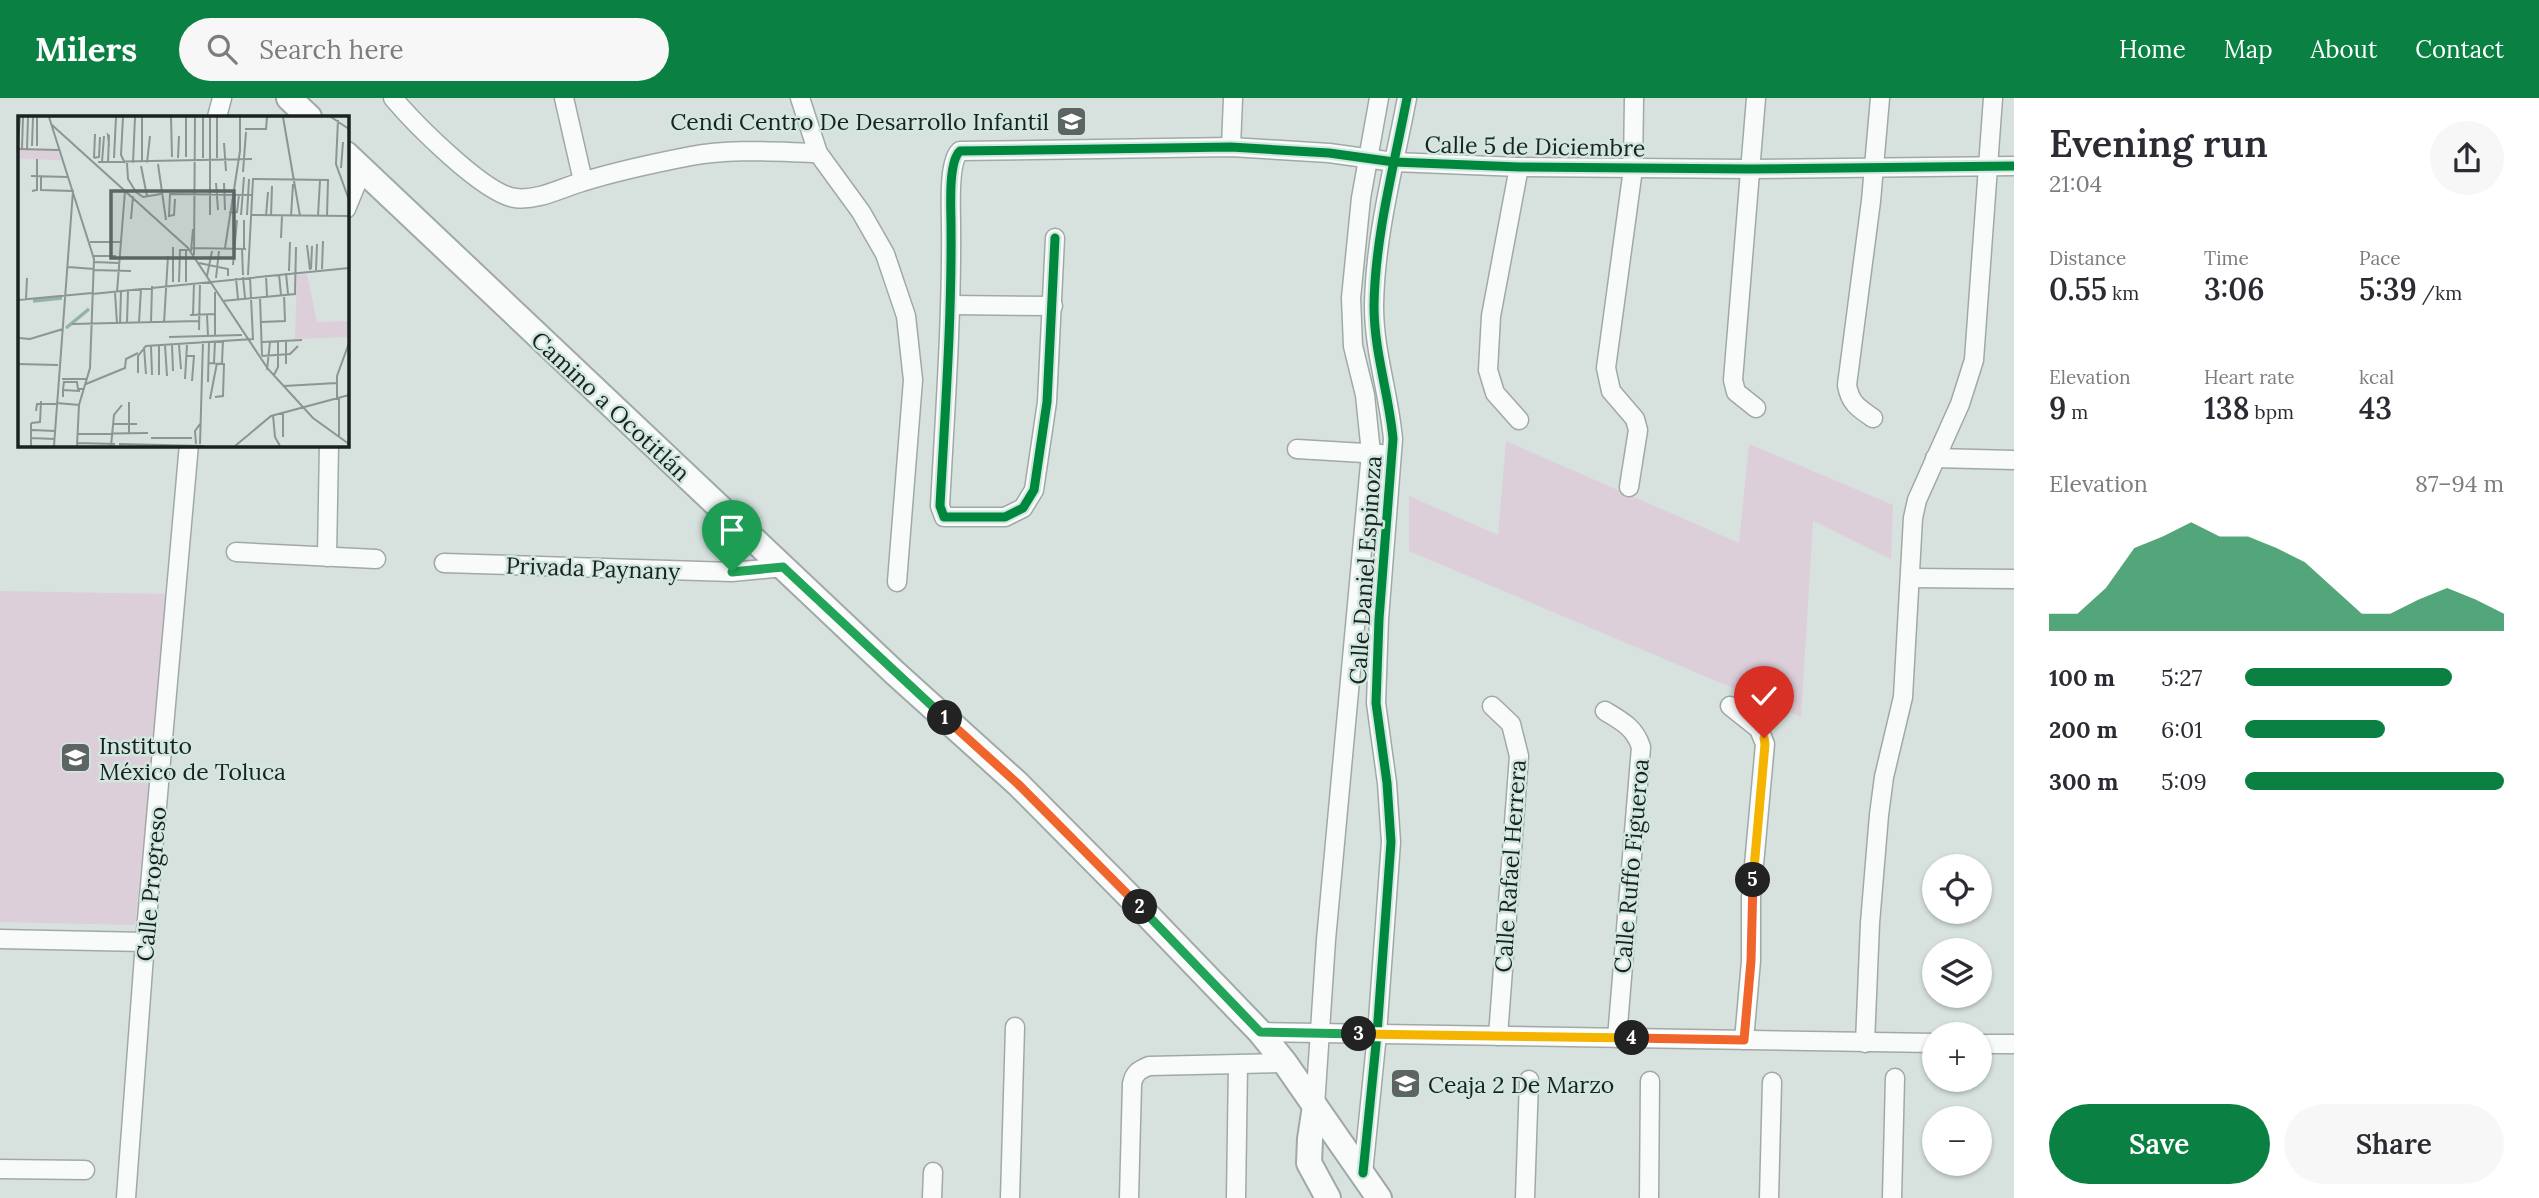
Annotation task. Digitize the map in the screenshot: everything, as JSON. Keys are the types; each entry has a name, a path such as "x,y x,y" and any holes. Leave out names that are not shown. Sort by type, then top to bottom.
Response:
{"main road":[{"path":"289,98 308,116"},
{"name":"Camino a Ocotitlán","path":"354,162 783,567 1018,784 1260,1032 1285,1063 1379,1198"},
{"path":"1315,1106 1309,1163 1328,1198"}],"street":[{"path":"217,116 222,98"},
{"path":"393,98 461,164 506,196 516,199 537,197 583,181 713,152 818,153"},
{"path":"564,98 583,181"},
{"path":"800,98 818,153 861,212 886,254 906,316 914,380 897,582"},
{"path":"1231,147 1233,98"},
{"name":"Calle Daniel Espinoza","path":"1315,1106 1349,674 1371,453 1365,395 1353,346 1351,318 1355,239 1379,98"},
{"name":"Calle Daniel Espinoza","path":"1363,1174 1377,1034 1391,842 1376,703 1379,619 1393,454 1391,413 1378,362 1374,306 1376,270 1407,98"},
{"path":"1629,486 1638,430 1635,419 1611,391 1606,368 1633,169 1634,98"},
{"path":"1756,98 1733,380 1737,392 1756,408"},
{"path":"1873,418 1854,406 1848,396 1847,385 1880,98"},
{"path":"1865,1043 1870,923 1879,815 1884,777 1903,697 1913,518 1917,500 1960,404 1974,360 1993,98"},
{"name":"Calle 5 de Diciembre","path":"951,305 954,161 960,151 1231,147 1329,153 1394,162 1633,169 2014,166"},
{"path":"348,197 354,162"},
{"path":"1519,167 1492,316 1488,370 1495,393 1519,420"},
{"path":"1053,306 951,305 942,516 948,519 1005,517 1023,508 1034,490 1047,402 1053,306 1055,239"},
{"name":"Calle Progreso","path":"125,1198 189,446"},
{"path":"327,557 329,446"},
{"path":"1297,449 1393,454"},
{"path":"1935,458 2014,460"},
{"path":"236,552 376,559"},
{"name":"Privada Paynany","path":"444,562 732,572 783,567"},
{"path":"1911,578 2014,579"},
{"name":"Calle Rafael Herrera","path":"1492,706 1511,724 1520,756 1498,1036"},
{"path":"1730,706 1759,729 1765,744 1751,898 1751,961 1744,1040"},
{"name":"Calle Ruffo Figueroa","path":"1605,711 1630,726 1638,736 1641,747 1617,1038"},
{"path":"0,939 145,942"},
{"path":"1010,1198 1015,1027"},
{"path":"1260,1032 1922,1044"},
{"path":"1992,1044 2014,1044"},
{"path":"1129,1198 1130,1103 1133,1076 1139,1070 1149,1066 1285,1063"},
{"path":"1236,1198 1238,1065"},
{"path":"1892,1198 1895,1078"},
{"path":"1525,1198 1529,1080"},
{"path":"1649,1198 1650,1081"},
{"path":"1769,1198 1772,1082"},
{"path":"0,1169 85,1170"},
{"path":"933,1172 933,1198"}],"shaded area":[{"path":"1506,441 1739,543 1749,444 1893,505 1891,559 1813,521 1801,717 1409,551 1409,496 1498,535"},
{"name":"Instituto México de Toluca","path":"0,591 169,594 135,925 0,922"}],"cycle path":[{"path":"1363,1173 1377,1034 1391,842 1387,783 1376,703 1379,619 1393,439 1376,340 1375,280 1381,227 1407,98"},
{"path":"1055,238 1047,402 1034,490 1023,508 1005,517 944,517 940,506 949,330 951,185 956,157 960,151 1231,147 1329,153 1394,162 1519,167 1749,169 2014,166"}],"place":[{"name":"Cendi Centro De Desarrollo Infantil","path":"1072,121"},
{"name":"Instituto México de Toluca","path":"76,758"},
{"name":"Ceaja 2 De Marzo","path":"1405,1084"}],"route":[{"path":"732,572 783,567 1018,784 1260,1032 1744,1040 1751,961 1751,898 1764,738"}]}
